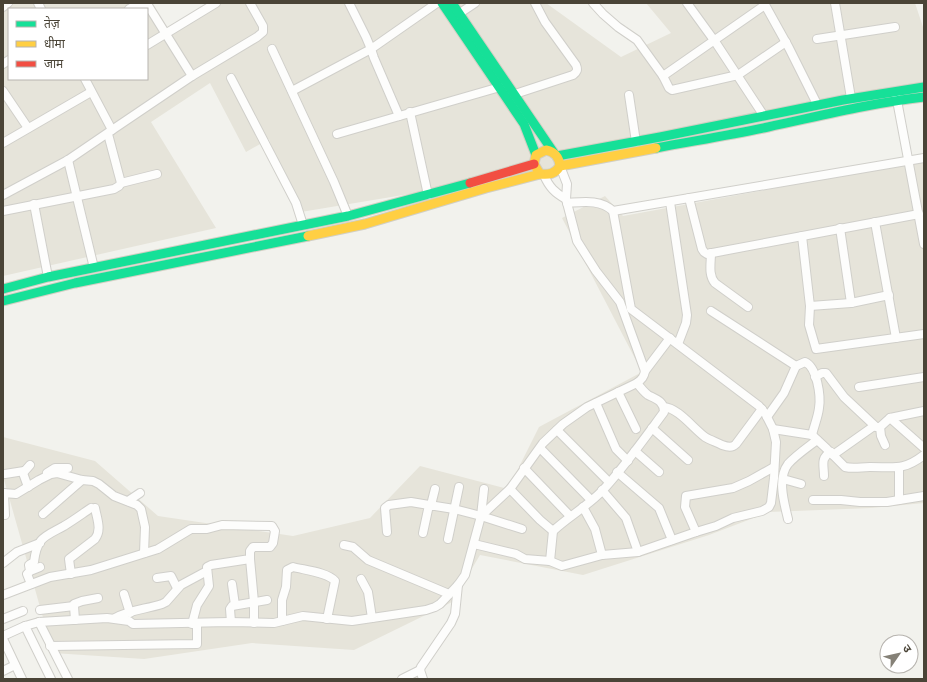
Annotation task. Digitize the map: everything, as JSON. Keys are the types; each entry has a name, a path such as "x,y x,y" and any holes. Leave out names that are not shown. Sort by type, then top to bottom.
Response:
{"main road":[{"path":"442,3 524,124 535,160 542,175"},
{"path":"452,3 556,154 560,166"},
{"path":"3,289 48,276 348,216 428,195 535,160 546,150 556,154 636,142 817,104 895,90 924,87"},
{"path":"3,301 75,284 365,224 486,188 552,174 556,172 560,166 760,128 822,114 896,100 924,97"}],"street":[{"path":"3,7 8,3"},
{"path":"148,44 216,3"},
{"path":"349,3 366,37 399,116"},
{"path":"292,92 371,49 437,3"},
{"path":"460,13 475,3"},
{"path":"515,94 573,75 578,69 545,22 535,3"},
{"path":"593,3 618,27 637,40 670,88 675,90 738,75 786,42"},
{"path":"835,3 850,98"},
{"path":"131,8 138,4 144,4 149,7 192,76"},
{"path":"3,195 68,160 192,76 263,32 263,26 253,4"},
{"path":"689,4 738,75 764,116"},
{"path":"662,76 764,4 786,42 817,104"},
{"path":"817,39 895,27"},
{"path":"272,49 334,182 348,216"},
{"path":"230,78 296,203 304,225"},
{"path":"87,80 110,132 121,183"},
{"path":"337,134 500,87"},
{"path":"895,90 924,240"},
{"path":"3,91 28,128"},
{"path":"3,143 91,92"},
{"path":"629,94 636,142"},
{"path":"410,112 428,195"},
{"path":"542,175 548,185 567,201 599,203 613,211 924,158"},
{"path":"68,160 94,268"},
{"path":"474,544 516,554 525,559 550,561 562,566 602,555 638,552 716,526 738,516 762,511 769,507 771,503 776,442 773,429 767,416 762,409 698,359 620,302 596,271 577,241 567,201 567,184 560,166"},
{"path":"3,211 114,189 121,183 157,174"},
{"path":"678,200 702,249 707,254 919,214"},
{"path":"678,200 687,315 686,323 678,344"},
{"path":"34,204 48,276"},
{"path":"613,211 631,310"},
{"path":"875,222 896,338"},
{"path":"840,228 851,303"},
{"path":"802,236 810,306 809,325 816,349 924,334"},
{"path":"711,253 710,275 712,279 715,283 748,306"},
{"path":"810,306 851,303 889,295"},
{"path":"620,302 645,371"},
{"path":"710,311 796,366"},
{"path":"628,325 639,315"},
{"path":"480,516 510,489 543,443 557,430 587,407 637,383 670,338"},
{"path":"767,416 784,393 796,366 802,362 808,363 814,371 820,402 814,437 785,469 783,493 788,519"},
{"path":"815,377 822,373 826,373 844,398 877,426 885,445"},
{"path":"859,387 924,377"},
{"path":"637,383 647,394 675,411 709,440 728,447 732,447 736,444 762,409"},
{"path":"618,392 636,429"},
{"path":"596,403 616,449 624,457"},
{"path":"550,561 553,531 602,490 606,479 617,472 624,457 635,451 664,412 662,404"},
{"path":"824,476 823,459 826,455 832,454 890,418 924,411"},
{"path":"890,418 923,447"},
{"path":"652,428 688,460"},
{"path":"773,429 814,437 845,467 856,469 868,467 899,468 913,463 924,455"},
{"path":"557,430 606,479"},
{"path":"540,448 590,500"},
{"path":"635,451 659,472"},
{"path":"696,532 685,507 686,496 733,488 774,467"},
{"path":"5,474 27,468 22,474 28,487"},
{"path":"5,515 3,493 16,494 55,468 68,468"},
{"path":"524,468 570,516"},
{"path":"899,468 899,500"},
{"path":"617,472 659,508 672,540"},
{"path":"39,480 51,474 57,473 82,480 93,481 114,496 137,505 141,509 145,527 144,553"},
{"path":"783,479 801,484"},
{"path":"43,514 82,480"},
{"path":"448,539 459,487"},
{"path":"4,636 25,626 39,622 115,618 129,621 133,624 195,624 231,622 274,623 303,616 352,621 426,610 440,604 458,585 465,575 474,544 484,488"},
{"path":"422,532 435,489"},
{"path":"510,489 540,520 553,531"},
{"path":"602,490 626,518 638,552"},
{"path":"128,501 140,493"},
{"path":"813,500 887,502 924,496"},
{"path":"388,532 385,508 389,505 411,502 454,509 522,529"},
{"path":"583,507 595,529 602,555"},
{"path":"31,584 27,574 30,571 29,565 34,562 34,554 46,535 93,508 99,529 98,535 69,559 71,574"},
{"path":"3,595 50,577 91,570 162,547 191,529 207,529 222,525 272,526 275,531 272,545 267,547 252,548 250,551 254,623"},
{"path":"3,563 17,552 40,543"},
{"path":"344,545 353,547 368,560 449,594"},
{"path":"50,646 197,644 195,624 197,605 209,586 206,569 208,566 250,559"},
{"path":"30,571 40,567"},
{"path":"282,621 282,597 286,587 288,570 289,568 293,567 322,574 332,578 335,581 327,619"},
{"path":"115,618 121,614 130,613 166,602 184,582 207,571"},
{"path":"157,578 170,576 177,588"},
{"path":"361,579 368,592 372,618"},
{"path":"232,584 235,605"},
{"path":"422,679 420,667 451,624 455,614 458,585"},
{"path":"124,594 130,613"},
{"path":"40,610 74,606 77,602 98,598"},
{"path":"231,622 230,609 232,606 267,600"},
{"path":"74,606 75,620"},
{"path":"3,619 23,612"},
{"path":"39,622 68,679"},
{"path":"3,623 4,636 22,679"},
{"path":"25,626 51,679"},
{"path":"3,671 15,665"},
{"path":"402,679 420,670"}],"shaded area":[{"path":"3,3 142,3 145,8 8,8 8,80 148,80 148,13 161,35 216,3 546,3 621,57 671,33 646,3 915,3 924,30 924,86 566,168 295,213 269,139 246,152 210,83 151,122 216,228 3,276"},
{"path":"924,161 924,503 871,508 769,512 709,535 583,575 480,555 452,602 354,650 252,643 144,659 53,653 3,476 3,437 95,461 158,516 293,536 370,518 420,466 508,489 539,427 642,372 562,218 605,196 623,216"}],"traffic: fast":[{"path":"442,3 524,124 536,155"},
{"path":"452,3 554,153"},
{"path":"557,156 843,100 924,87"},
{"path":"656,148 754,130 865,106 924,97"},
{"path":"3,289 48,277 348,216 470,183"},
{"path":"3,301 75,283 308,236"}],"traffic: slow":[{"path":"560,166 558,158 552,152 546,150 536,155 534,164 540,174 546,174 554,172 560,166 656,148"},
{"path":"308,236 365,224 486,188 540,174"}],"traffic: jam":[{"path":"470,183 534,164"}]}
